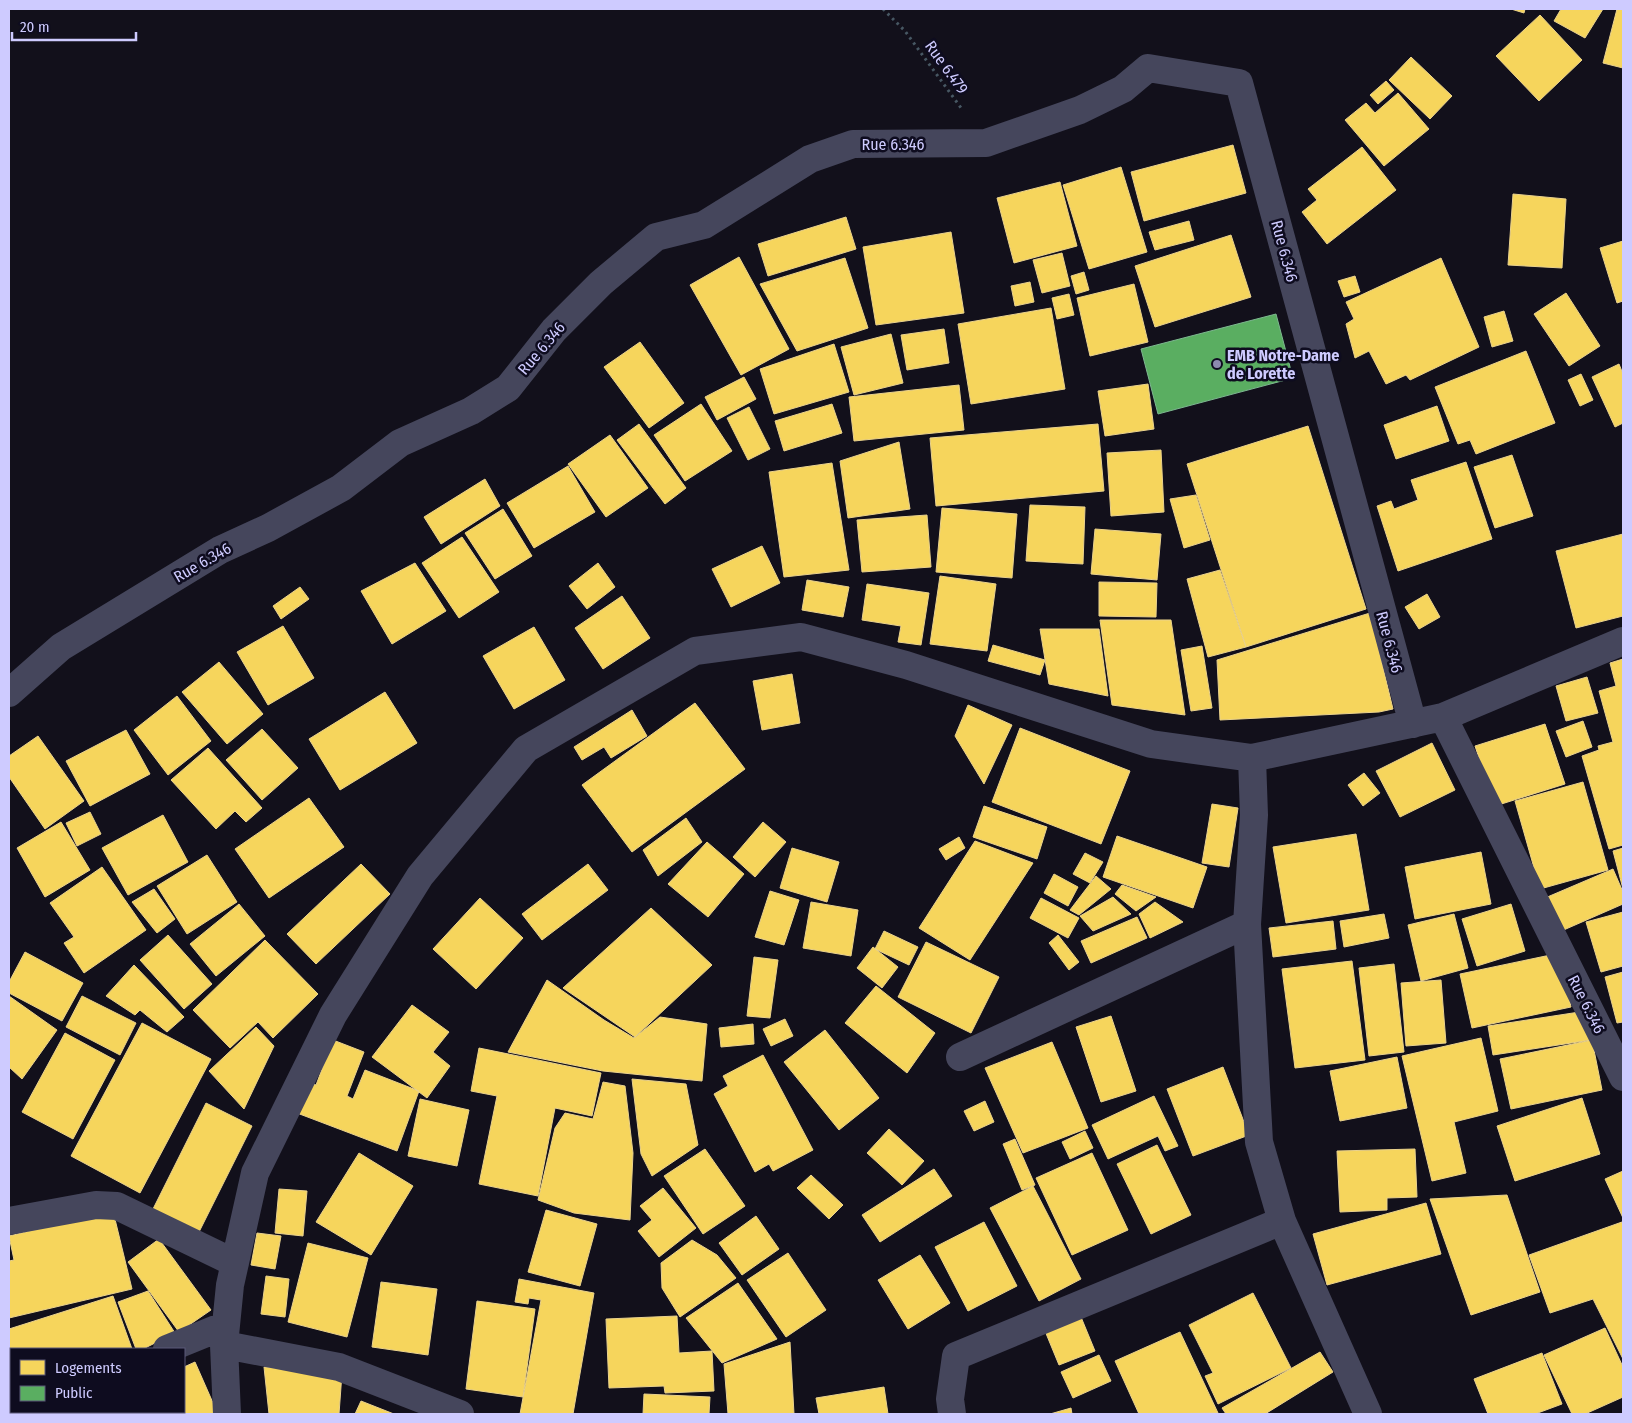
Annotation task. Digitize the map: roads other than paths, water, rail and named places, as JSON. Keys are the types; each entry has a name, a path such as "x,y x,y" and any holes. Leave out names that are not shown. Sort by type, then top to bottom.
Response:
{"street":[{"name":"Rue 6.346","path":"9,693 60,647 220,550 268,528 341,488 400,443 471,411 508,388 554,330 601,283 656,237 704,226 810,159 853,144 986,143 1080,110 1123,90 1148,68 1239,82 1413,724"},
{"path":"227,1414 226,1335 235,1263 255,1173 333,1015 420,876 526,749 694,651 801,637 906,665 1151,744 1252,758 1444,717 1623,641"},
{"name":"Rue 6.346","path":"1444,717 1623,1077"},
{"path":"1252,758 1254,815 1247,924 1259,1142 1282,1221 1368,1414"},
{"path":"960,1058 1247,924"},
{"path":"9,1221 96,1204 117,1206 235,1263"},
{"path":"952,1414 950,1399 956,1356 1282,1221"},
{"path":"171,1348 226,1335 340,1367 460,1414"}],"place":[{"name":"EMB Notre-Dame de Lorette","path":"1217,364"}]}
